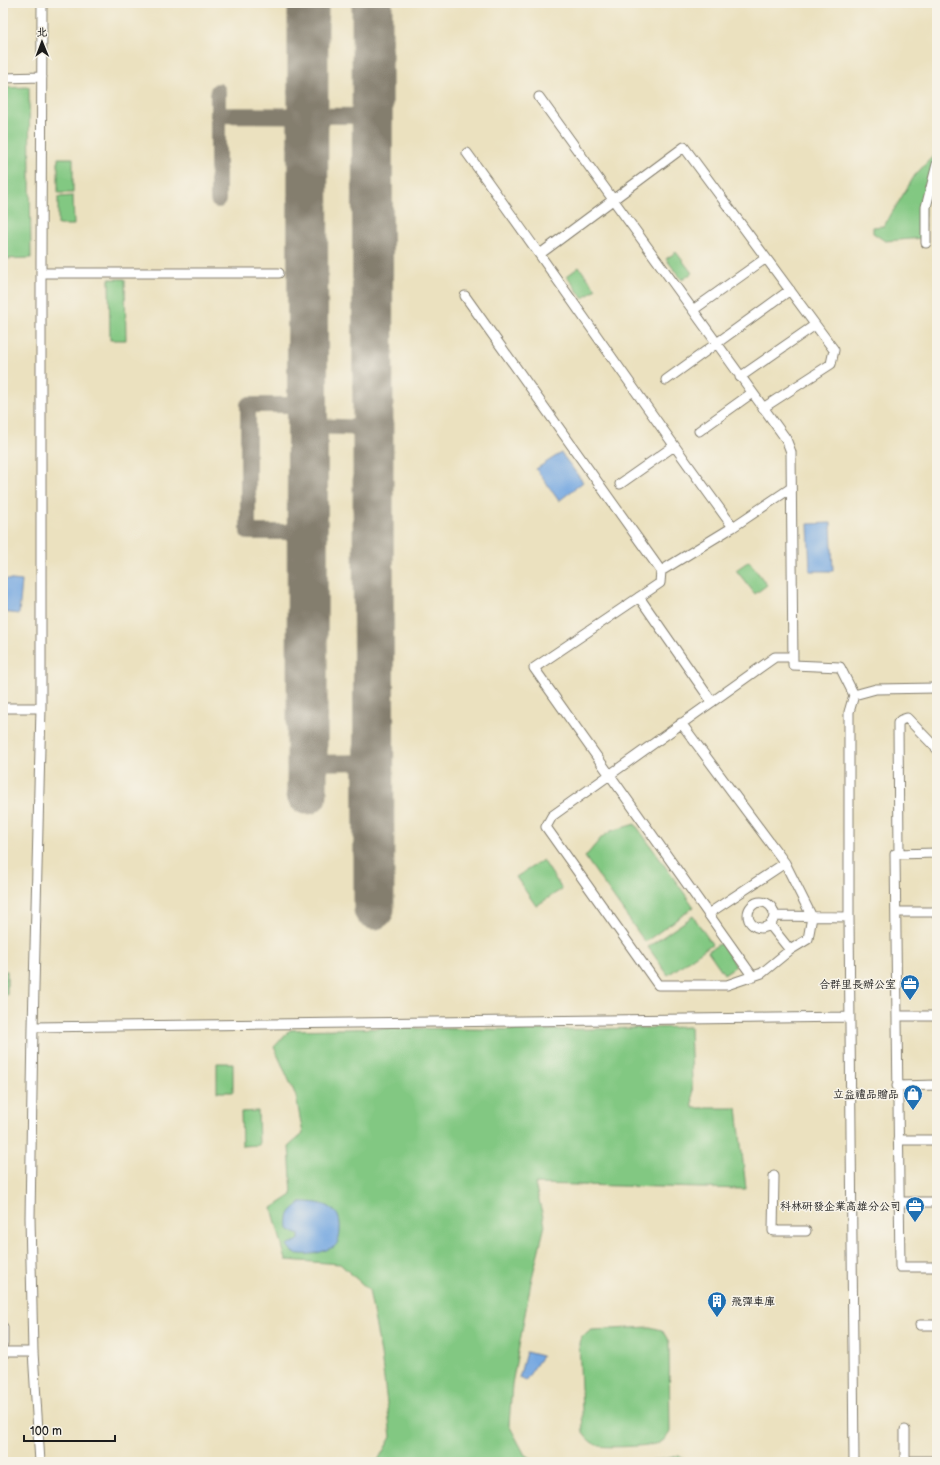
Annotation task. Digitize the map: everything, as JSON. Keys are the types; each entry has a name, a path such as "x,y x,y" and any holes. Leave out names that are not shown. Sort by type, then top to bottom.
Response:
{"street":[{"path":"40,1462 33,1352 30,1218 41,708 42,3"},
{"path":"3,78 42,77"},
{"path":"539,97 786,439 791,452 793,665 840,667 854,695 849,712 849,917 854,1462"},
{"path":"540,254 684,147 834,350 830,364 763,408"},
{"path":"467,153 732,527"},
{"path":"926,243 926,207 937,164"},
{"path":"693,310 766,258"},
{"path":"41,273 279,273"},
{"path":"666,380 790,290"},
{"path":"466,296 661,571 660,582 534,668 753,977"},
{"path":"740,377 815,325"},
{"path":"699,431 752,393"},
{"path":"620,484 674,446"},
{"path":"661,571 791,488"},
{"path":"639,597 712,702"},
{"path":"681,723 785,863 812,917 808,939 790,950 762,974 727,985 658,985 546,828 552,816 681,723 775,657 793,657"},
{"path":"854,695 876,689 937,688"},
{"path":"3,708 41,708"},
{"path":"937,749 908,718 901,720 898,723 896,912 898,1202 900,1267 937,1267"},
{"path":"897,854 937,853"},
{"path":"708,914 785,863"},
{"path":"743,891 752,905"},
{"path":"756,902 765,902 772,907 775,916 770,925 759,928 751,924 748,912 752,905 756,902"},
{"path":"896,912 937,912"},
{"path":"775,916 849,917"},
{"path":"770,925 790,950"},
{"path":"897,1016 937,1016"},
{"path":"33,1027 850,1017"},
{"path":"897,1086 937,1085"},
{"path":"898,1140 937,1140"},
{"path":"774,1176 773,1231 806,1232"},
{"path":"898,1202 937,1202"},
{"path":"920,1325 937,1324"},
{"path":"3,1327 3,1344"},
{"path":"3,1352 33,1352"},
{"path":"905,1430 905,1462 937,1461"}],"green space":[{"path":"29,87 31,258 3,259 3,88"},
{"path":"937,152 924,206 924,238 885,241 873,233 873,227 884,226 915,175"},
{"path":"58,158 73,158 73,193 58,193"},
{"path":"73,196 74,225 58,225 58,197"},
{"path":"676,252 692,273 682,280 666,259"},
{"path":"579,267 596,289 583,299 567,276"},
{"path":"109,279 125,279 126,340 110,340"},
{"path":"749,561 767,585 755,594 736,570"},
{"path":"635,824 694,907 645,942 585,857 601,838 611,831"},
{"path":"543,860 562,889 536,906 516,877"},
{"path":"693,916 712,944 668,975 648,947"},
{"path":"721,943 736,966 724,974 708,951"},
{"path":"3,971 7,971 7,995 3,995"},
{"path":"690,1027 693,1108 737,1108 746,1189 535,1184 545,1225 531,1282 512,1384 509,1425 525,1455 539,1462 377,1462 391,1437 381,1354 369,1290 340,1264 286,1260 272,1208 292,1195 289,1146 303,1134 296,1096 274,1047 290,1030 391,1028 544,1030"},
{"path":"217,1063 233,1063 233,1092 217,1092"},
{"path":"258,1111 259,1145 242,1146 241,1112"},
{"path":"650,1327 662,1330 669,1342 670,1432 664,1440 655,1444 611,1447 595,1444 583,1433 579,1343 581,1337 592,1330"},
{"path":"679,1456 688,1462 648,1462"}],"water":[{"path":"561,453 583,482 559,501 536,469"},
{"path":"831,523 833,571 810,571 808,524"},
{"path":"3,579 22,581 19,614 3,612"},
{"path":"302,1202 317,1203 329,1207 338,1216 340,1222 340,1234 334,1247 317,1253 302,1254 293,1253 287,1245 299,1240 299,1234 288,1229 288,1219 290,1213"},
{"path":"526,1352 542,1356 525,1381 519,1378"}],"taxiway":[{"path":"218,91 218,200"},
{"path":"218,115 372,116"},
{"path":"308,405 248,405 248,532 308,532"},
{"path":"308,426 373,428"},
{"path":"307,763 374,762"}],"runway":[{"path":"307,794 308,3"},
{"path":"372,3 374,909"}],"place":[{"name":"合群里長辦公室","path":"910,1001"},
{"name":"立益禮品贈品","path":"913,1111"},
{"name":"科林研發企業高雄分公司","path":"915,1223"},
{"name":"飛彈車庫","path":"717,1318"}]}
